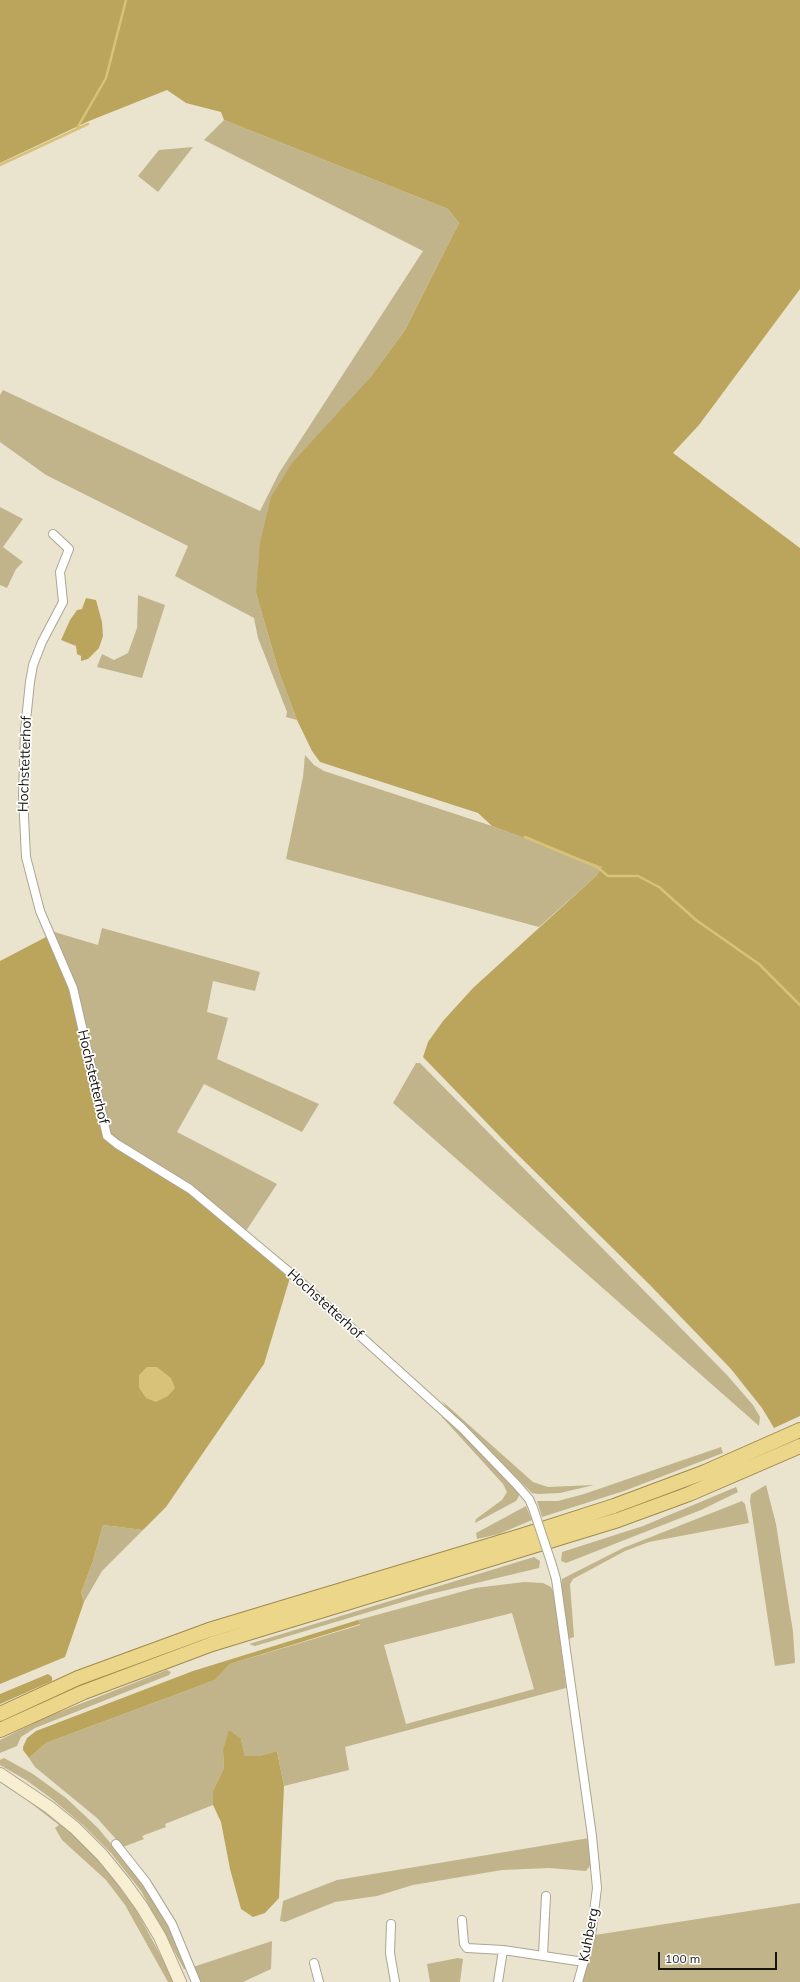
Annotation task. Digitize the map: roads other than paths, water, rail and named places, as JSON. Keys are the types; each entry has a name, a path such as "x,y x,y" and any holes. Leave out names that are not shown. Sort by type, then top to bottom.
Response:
{"highway":[{"path":"0,1714 78,1678 209,1630 513,1539 614,1506 705,1472 800,1430"},
{"path":"0,1730 84,1692 212,1644 618,1520 696,1491 800,1446"}],"main road":[{"path":"0,1774 50,1807 75,1828 106,1861 124,1882 142,1907 160,1937 180,1982"}],"street":[{"name":"Hochstetterhof","path":"53,534 69,549 60,572 63,602 42,642 30,682 25,730 23,796 26,857 40,911 73,988 106,1136 190,1189 294,1276 462,1428 529,1499"},
{"name":"Kuhberg","path":"529,1499 534,1508 556,1579 592,1836 597,1888 591,1936 578,1982"},
{"path":"116,1844 146,1882 172,1924 196,1982"},
{"path":"543,1955 546,1896"},
{"path":"462,1920 464,1944 467,1948 503,1950 584,1962"},
{"path":"391,1924 390,1953 395,1982"},
{"path":"498,1982 503,1950"},
{"path":"314,1963 319,1982"}],"waterway":[{"path":"76,130 106,78 126,0"},
{"path":"0,165 88,124"},
{"path":"525,837 597,867 608,876 638,876 659,887 696,920 759,964 800,1005"}]}
